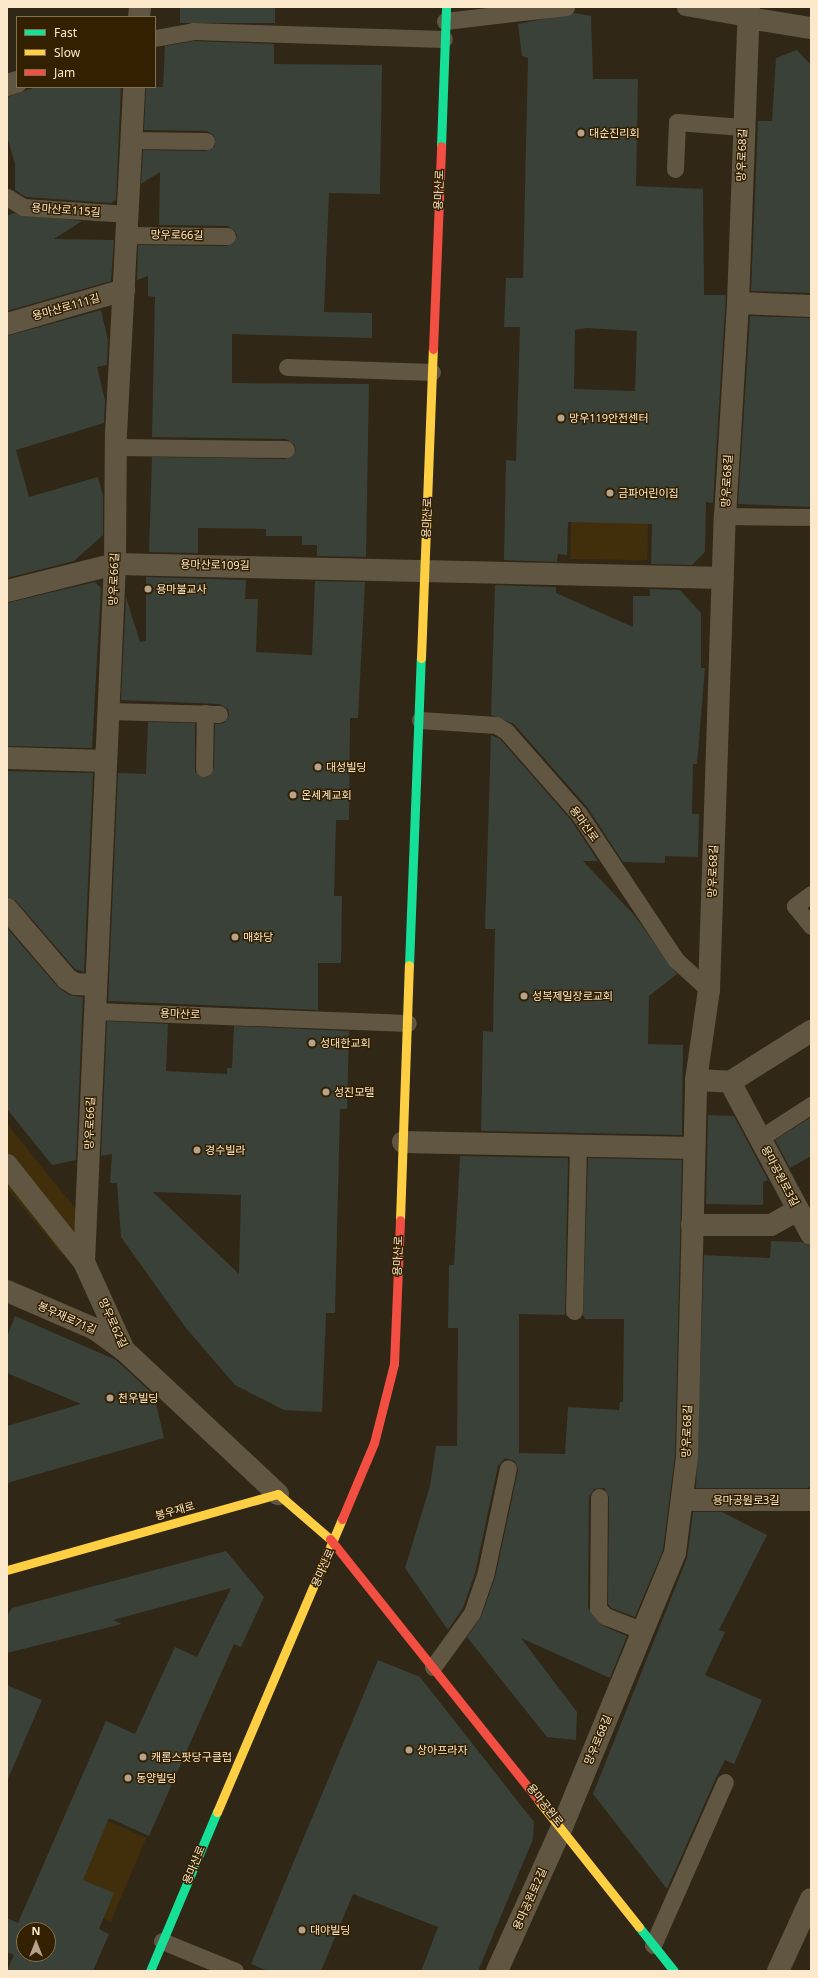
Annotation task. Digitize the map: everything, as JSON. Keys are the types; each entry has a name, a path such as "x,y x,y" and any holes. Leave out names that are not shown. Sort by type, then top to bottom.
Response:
{"main road":[{"name":"용마산로","path":"150,1971 334,1542 374,1443 394,1364 426,568 445,14"},
{"path":"278,1494 334,1542"},
{"name":"봉우재로","path":"7,1570 278,1494"},
{"name":"용마공원로","path":"334,1542 562,1827 674,1971"}],"street":[{"path":"748,12 808,32"},
{"name":"망우로68길","path":"562,1827 675,1553 687,1456 696,1080 709,990 723,578 738,304 742,127 748,12"},
{"name":"망우로66길","path":"84,1262 114,564 116,447 134,88"},
{"name":"용마산로111길","path":"7,324 124,290"},
{"path":"738,304 811,306"},
{"name":"용마산로109길","path":"7,591 114,564 426,568"},
{"path":"426,568 723,578"},
{"path":"7,758 106,761"},
{"path":"7,909 67,979 96,985"},
{"path":"696,1080 730,1082 811,1031"},
{"name":"용마공원로3길","path":"730,1082 811,1234"},
{"path":"403,1142 694,1148"},
{"name":"망우로62길","path":"7,1166 84,1262 124,1350 278,1494"},
{"path":"692,1225 771,1225 798,1210"},
{"name":"봉우재로71길","path":"7,1292 95,1329 124,1350"},
{"name":"용마공원로3길","path":"682,1500 811,1500"},
{"name":"용마공원로2길","path":"497,1971 562,1827"},
{"path":"778,1971 811,1899"}],"lane":[{"path":"445,14 566,7"},
{"path":"685,7 748,12"},
{"path":"156,38 193,31 444,39"},
{"path":"675,169 677,122 742,127"},
{"path":"132,140 206,141"},
{"name":"용마산로115길","path":"7,197 23,207 128,225"},
{"name":"망우로66길","path":"128,225 227,236"},
{"path":"287,367 432,372"},
{"path":"116,447 286,449"},
{"name":"망우로68길","path":"726,516 811,517"},
{"path":"108,711 212,714 204,768"},
{"name":"용마산로","path":"420,720 496,725 506,731 579,814 676,960 709,990"},
{"path":"811,894 795,906 811,926"},
{"name":"용마산로","path":"95,1011 408,1023"},
{"name":"용마공원로3길","path":"760,1138 811,1105"},
{"path":"574,1311 578,1145"},
{"path":"434,1667 472,1613 487,1569 508,1468"},
{"path":"599,1497 598,1608 606,1616 643,1631"},
{"path":"653,1945 725,1782"},
{"path":"162,1941 235,1971"}],"shaded area":[{"name":"금파어린이집","path":"572,466 649,467 647,560 570,559"},
{"path":"7,1124 93,1230 62,1255 7,1188"},
{"path":"69,1805 146,1838 111,1922 33,1889"}],"building":[{"path":"180,7 275,7 275,23 180,23"},
{"path":"574,13 591,16 593,79 638,79 636,186 703,189 704,295 726,295 713,503 706,502 705,552 692,565 651,564 652,524 568,522 567,555 558,554 557,562 504,560 506,460 516,461 520,327 504,327 506,278 523,278 528,58 522,56 518,24","holes":["587,328 637,331 635,391 574,389 575,330"]},
{"path":"194,41 274,44 274,64 382,65 380,194 329,193 324,312 372,313 372,338 232,334 232,383 369,384 366,557 317,556 317,545 302,545 302,536 266,536 266,529 198,528 198,553 149,552 152,457 286,459 296,450 294,444 286,439 152,437 155,297 148,296 148,276 137,280 138,245 227,246 237,236 235,231 227,226 159,225 160,172 141,184 143,150 206,151 215,146 214,136 207,131 144,130 146,88 163,87 165,46"},
{"path":"797,50 811,65 811,293 751,291 758,121 772,121 776,58"},
{"path":"33,88 121,88 116,200 111,203 26,197 15,190 15,164 7,136 7,97"},
{"path":"14,213 82,221 54,239 114,240 111,281 7,311 7,216"},
{"path":"101,310 108,340 107,365 97,367 105,400 104,423 16,450 29,497 98,477 103,496 103,535 74,561 7,578 7,336"},
{"path":"750,316 811,318 811,507 738,504"},
{"path":"146,577 246,580 245,599 258,599 256,652 312,655 315,581 365,582 358,718 350,718 349,820 336,820 334,896 342,896 341,963 318,963 318,1010 108,1001 118,773 146,774 148,722 195,723 195,772 208,777 214,768 215,724 224,723 229,715 228,709 219,704 121,700 126,597 140,642 146,641"},
{"path":"95,582 101,588 92,748 7,746 7,603"},
{"path":"495,585 556,587 556,593 633,627 633,596 650,596 650,589 680,590 701,613 701,668 705,668 697,764 693,764 692,814 699,814 698,857 665,856 665,863 623,862 587,807 514,724 491,715"},
{"path":"491,735 500,739 571,820 598,861 583,861 634,915 677,974 649,996 648,1044 683,1045 682,1135 481,1131 483,1031 493,1032 495,929 485,929"},
{"path":"7,771 93,773 84,972 75,969 16,901 7,897"},
{"path":"7,928 58,987 69,995 83,997 76,1160 52,1165 7,1109"},
{"path":"107,1021 168,1024 166,1071 227,1074 227,1068 232,1068 234,1026 349,1031 347,1109 340,1109 335,1313 326,1313 322,1412 284,1410 235,1385 186,1328 121,1237 117,1183 110,1183 112,1154 101,1156","holes":["153,1192 241,1195 239,1274"]},
{"path":"708,1115 734,1116 768,1180 763,1182 763,1205 706,1204"},
{"path":"811,1117 811,1156 790,1168 775,1140"},
{"path":"460,1156 568,1158 565,1315 519,1314 519,1453 565,1454 568,1407 619,1410 620,1402 623,1402 624,1319 585,1319 583,1315 588,1158 682,1160 675,1455 663,1550 635,1617 611,1608 608,1604 609,1497 604,1488 594,1489 589,1497 588,1608 601,1625 627,1636 610,1678 521,1638 577,1712 576,1740 547,1737 467,1637 481,1617 495,1578 518,1470 515,1461 505,1458 498,1466 475,1573 463,1608 448,1630 405,1568 430,1486 436,1446 457,1446 458,1328 448,1328 449,1265 454,1265"},
{"path":"771,1241 802,1242 811,1246 811,1484 808,1488 696,1488 704,1255 770,1258"},
{"name":"천우빌딩","path":"15,1316 116,1360 154,1395 164,1438 7,1483 7,1426 81,1404 7,1373 7,1337"},
{"path":"693,1512 722,1512 767,1535 719,1630 725,1632 705,1675 762,1700 734,1764 725,1760 667,1889 593,1794 687,1558"},
{"path":"226,1551 264,1597 241,1647 234,1644 149,1836 109,1818 83,1880 114,1893 99,1929 109,1934 93,1971 7,1971 14,1955 7,1952 7,1918 16,1922 16,1962 56,1962 56,1922 18,1922 106,1721 135,1734 175,1647 197,1657 231,1588 113,1620 122,1624 7,1653 7,1616 12,1608"},
{"name":"상아프라자","path":"378,1660 420,1677 534,1822 533,1839 478,1971 421,1971 438,1927 353,1894 321,1971 268,1971 251,1964"},
{"path":"7,1685 42,1700 7,1781"}],"traffic: fast":[{"path":"441,146 446,7"},
{"path":"409,965 421,658"},
{"path":"150,1971 217,1812"},
{"path":"639,1927 674,1971"}],"traffic: slow":[{"path":"421,658 433,349"},
{"path":"400,1220 409,965"},
{"path":"7,1570 278,1494 330,1539"},
{"path":"217,1812 342,1519"},
{"path":"538,1800 639,1927"}],"traffic: jam":[{"path":"433,349 441,146"},
{"path":"342,1519 374,1443 394,1364 400,1220"},
{"path":"330,1539 538,1800"}],"place":[{"name":"대순진리회","path":"581,133"},
{"name":"망우119안전센터","path":"561,418"},
{"name":"금파어린이집","path":"610,493"},
{"name":"용마불교사","path":"148,589"},
{"name":"대성빌딩","path":"318,767"},
{"name":"온세계교회","path":"293,795"},
{"name":"매화당","path":"235,937"},
{"name":"성복제일장로교회","path":"524,996"},
{"name":"성대한교회","path":"312,1043"},
{"name":"성진모텔","path":"326,1092"},
{"name":"경수빌라","path":"197,1150"},
{"name":"천우빌딩","path":"110,1398"},
{"name":"상아프라자","path":"409,1750"},
{"name":"캐롬스팟당구클럽","path":"143,1757"},
{"name":"동양빌딩","path":"128,1778"},
{"name":"대야빌딩","path":"302,1930"}]}
